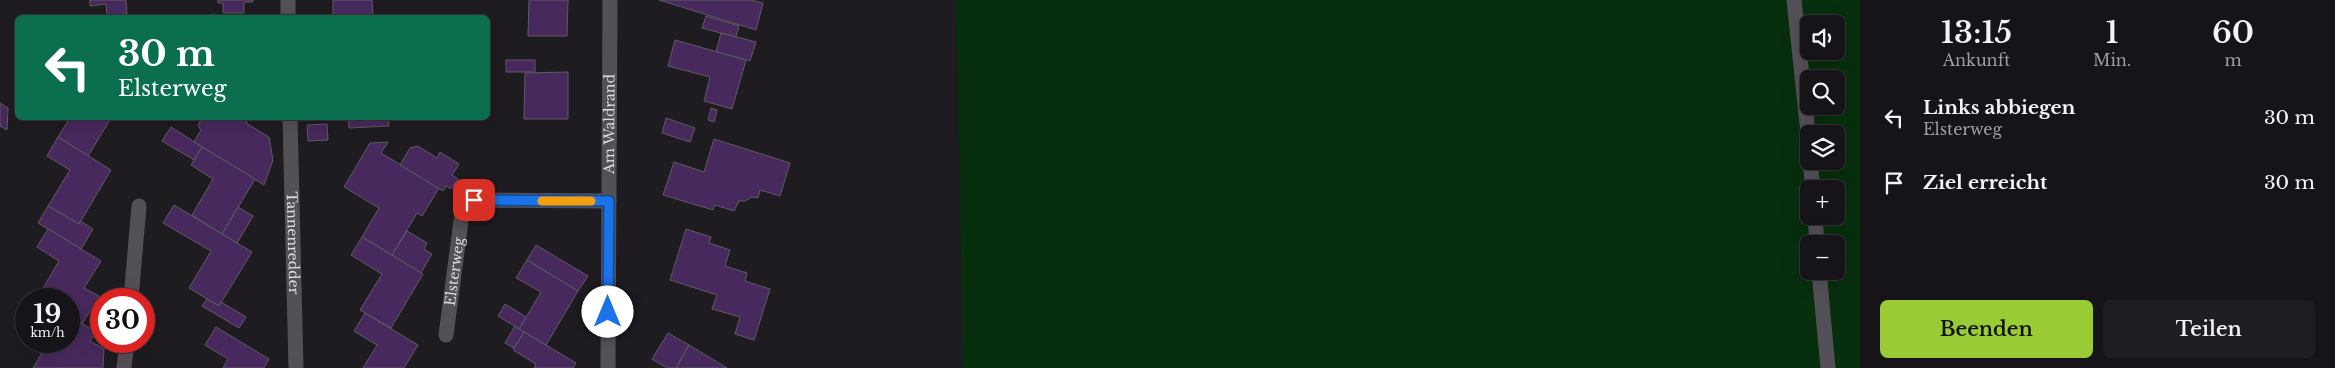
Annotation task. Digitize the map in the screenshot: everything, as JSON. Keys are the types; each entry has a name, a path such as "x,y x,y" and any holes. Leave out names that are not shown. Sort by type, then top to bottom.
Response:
{"street":[{"path":"288,0 288,15"},
{"name":"Am Waldrand","path":"608,368 610,0"},
{"path":"1794,0 1807,125"},
{"name":"Tannenredder","path":"290,120 296,368"},
{"name":"Elsterweg","path":"446,335 463,206 474,200 609,201"},
{"path":"132,288 139,206"},
{"path":"1821,280 1828,368"},
{"path":"124,368 126,353"}],"green space":[{"path":"956,0 1860,0 1860,368 963,368"}],"building":[{"path":"90,0 126,0 127,14 107,15 106,4 90,6"},
{"path":"218,0 253,0 253,2 244,2 244,13 223,13 223,3 218,3"},
{"path":"333,0 372,0 373,15 333,15"},
{"path":"529,0 568,0 567,36 528,36"},
{"path":"659,0 751,0 763,3 756,30"},
{"path":"706,16 739,26 736,37 702,28"},
{"path":"721,33 756,42 750,61 716,52"},
{"path":"675,40 746,60 732,109 704,101 710,77 668,66"},
{"path":"506,60 535,60 535,72 506,72"},
{"path":"568,72 568,119 524,119 525,73"},
{"path":"0,103 8,108 7,130 0,126"},
{"path":"711,108 717,110 714,122 708,120"},
{"path":"666,118 695,128 690,142 662,133"},
{"path":"69,120 110,120 88,156 58,137"},
{"path":"201,120 248,120 246,123 269,137 273,160 264,185 194,142 201,130 198,125"},
{"path":"348,120 388,120 389,126 349,128"},
{"path":"327,124 328,140 308,141 307,125"},
{"path":"171,127 202,147 194,160 162,141"},
{"path":"58,137 111,170 79,224 48,206 70,170 47,156"},
{"path":"714,139 790,163 780,196 760,190 758,198 752,197 745,201 739,201 734,211 715,205 713,210 663,195 674,162 704,172"},
{"path":"388,142 381,153 439,188 422,216 417,213 392,255 362,237 379,208 344,187 370,143"},
{"path":"418,146 437,158 440,152 459,164 452,175 458,179 451,189 446,186 443,191 400,165 410,148"},
{"path":"202,147 255,179 222,234 192,215 213,179 191,165"},
{"path":"174,205 252,252 219,306 189,288 211,251 163,223"},
{"path":"48,206 79,224 80,221 93,229 81,249 38,223"},
{"path":"238,207 253,216 237,243 222,234"},
{"path":"48,229 101,261 84,288 90,291 90,311 82,324 80,323 80,288 43,288 59,261 37,247"},
{"path":"686,229 711,237 709,243 730,250 725,266 747,273 745,281 770,289 754,340 735,334 740,317 712,309 717,295 670,280"},
{"path":"407,231 427,243 424,249 432,254 421,273 392,255"},
{"path":"362,237 423,274 391,328 360,310 382,274 351,255"},
{"path":"536,245 588,276 578,291 527,260"},
{"path":"527,260 578,291 546,345 519,329 541,292 516,278"},
{"path":"207,299 219,306 221,302 246,317 239,328 202,306"},
{"path":"505,304 526,317 519,329 498,316"},
{"path":"365,313 418,345 404,368 363,368 377,345 354,331"},
{"path":"80,323 90,328 90,353 104,353 103,368 33,368 42,353 80,353"},
{"path":"515,326 524,332 514,348 505,343"},
{"path":"216,327 269,359 264,368 223,368 228,359 205,345"},
{"path":"524,332 576,363 573,368 534,368 536,364 513,350"},
{"path":"668,333 689,345 676,368 667,368 652,359"},
{"path":"689,345 727,368 676,368"}],"slow traffic":[{"path":"542,201 591,201"}],"route":[{"path":"474,200 609,201 608,312"}]}
